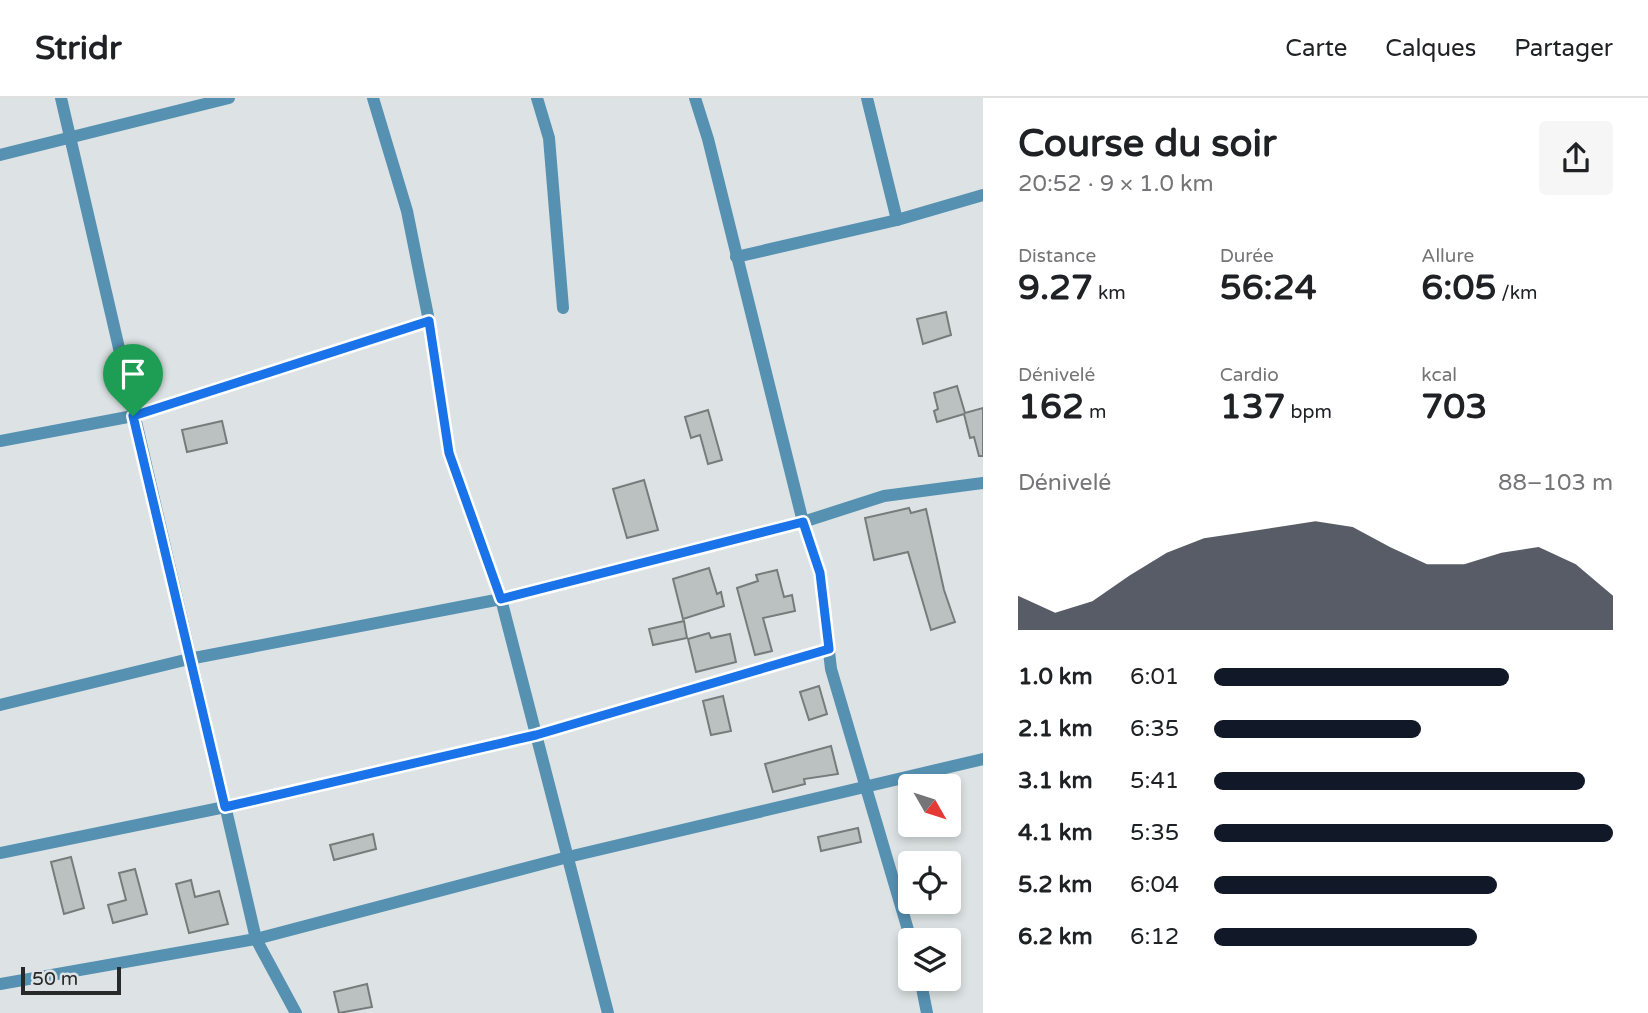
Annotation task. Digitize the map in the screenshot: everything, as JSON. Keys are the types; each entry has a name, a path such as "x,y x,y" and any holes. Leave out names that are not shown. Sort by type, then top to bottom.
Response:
{"street":[{"path":"61,98 256,939 296,1013"},
{"path":"0,155 229,98"},
{"path":"373,98 407,211 429,321 449,453 501,599 608,1013"},
{"path":"537,98 549,138 563,308"},
{"path":"695,98 708,139 803,522 820,573 831,669 908,928"},
{"path":"867,98 897,220"},
{"path":"736,257 897,220 983,194"},
{"path":"0,441 133,416 429,321"},
{"path":"0,705 189,659 501,599 803,522 884,496 983,483"},
{"path":"0,853 225,807 536,735 829,649"},
{"path":"0,984 256,939 568,857 983,759"},
{"path":"923,991 927,1013"}],"building":[{"path":"946,312 951,335 923,344 917,319"},
{"path":"957,386 965,413 983,408 983,456 979,456 974,437 970,438 964,414 937,422 934,411 938,409 934,393"},
{"path":"708,410 722,460 708,464 700,435 691,438 685,417"},
{"path":"222,421 227,443 187,452 182,430"},
{"path":"644,480 658,530 627,538 613,489"},
{"path":"909,508 911,513 926,509 944,590 955,622 931,630 908,552 874,560 865,518"},
{"path":"709,568 717,594 721,592 724,606 683,619 673,579"},
{"path":"777,570 784,597 792,595 795,611 763,618 772,651 755,655 737,588 758,581 756,575"},
{"path":"684,621 687,638 653,645 649,629"},
{"path":"709,633 711,638 730,634 736,662 696,672 688,639"},
{"path":"819,686 827,714 809,720 800,692"},
{"path":"723,696 731,731 711,735 703,701"},
{"path":"831,746 838,774 804,779 805,784 773,792 765,764"},
{"path":"858,828 861,842 821,851 818,837"},
{"path":"373,834 376,849 334,860 330,845"},
{"path":"71,857 84,908 64,914 51,862"},
{"path":"135,869 147,914 113,923 108,905 126,900 119,873"},
{"path":"191,880 195,897 219,891 228,924 189,933 176,884"},
{"path":"367,984 372,1007 339,1013 334,992"}],"route":[{"path":"429,321 449,453 501,599 803,522 820,573 829,649 536,735 225,807 133,416 429,321"}]}
